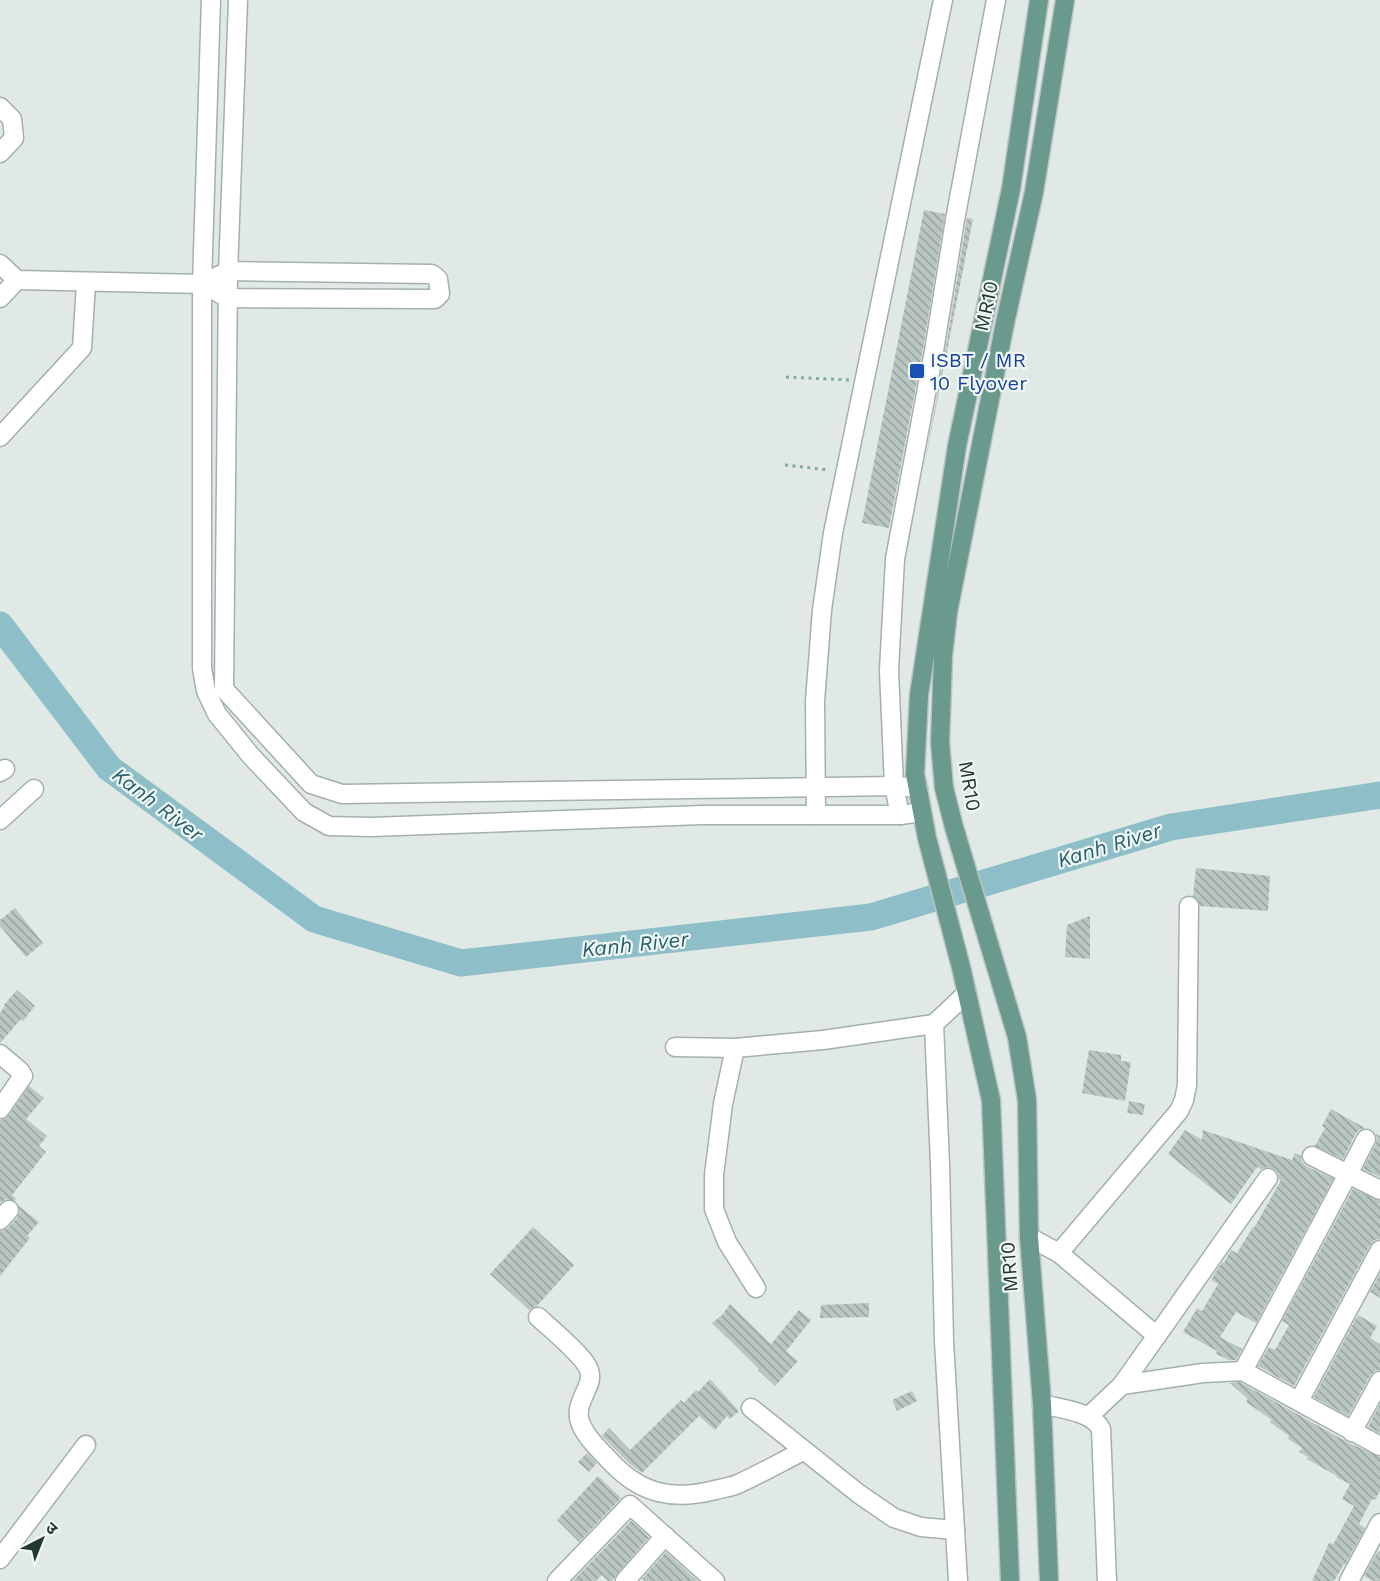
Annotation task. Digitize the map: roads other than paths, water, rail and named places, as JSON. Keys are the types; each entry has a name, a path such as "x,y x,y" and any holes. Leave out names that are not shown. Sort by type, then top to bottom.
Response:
{"main road":[{"name":"MR10","path":"1010,1581 991,1100 961,967 927,838 915,774 919,695 951,482 1011,189 1039,0"},
{"name":"MR10","path":"1049,1581 1042,1404 1029,1238 1026,1100 1017,1037 944,788 940,743 943,656 948,612 1005,323 1034,192 1065,0"}],"street":[{"path":"211,0 202,284 202,668 206,691 217,714 251,756 304,812 329,826 371,827 703,815 900,815 922,812"},
{"path":"238,0 228,271 224,689 310,784 342,794 894,786 918,788"},
{"path":"816,815 815,701 822,610 833,533 943,0"},
{"path":"900,815 894,786 889,670 895,559 996,0"},
{"path":"0,107 12,120 14,138 0,153"},
{"path":"0,264 17,280 86,283 202,284 228,271 432,274 438,279 440,294 435,299 228,298 202,284"},
{"path":"0,298 17,280"},
{"path":"0,437 82,348 86,283"},
{"path":"0,820 34,789"},
{"path":"1059,1253 1160,1135 1179,1111 1184,1100 1187,1085 1189,906"},
{"path":"675,1047 735,1048 823,1040 934,1024 967,993"},
{"path":"934,1024 944,1341 958,1581"},
{"path":"735,1048 723,1104 714,1175 714,1209 727,1242 756,1288"},
{"path":"0,1054 23,1076 0,1109"},
{"path":"1243,1371 1366,1139"},
{"path":"1312,1156 1380,1190"},
{"path":"1089,1416 1122,1385 1268,1178"},
{"path":"1029,1238 1059,1253 1157,1336"},
{"path":"1299,1401 1380,1250"},
{"path":"538,1317 588,1367 590,1376 588,1386 578,1413 587,1436 622,1473 643,1487 665,1494 696,1495 735,1485 803,1451"},
{"path":"1122,1385 1203,1373 1243,1371 1380,1446"},
{"path":"1352,1432 1380,1381"},
{"path":"1042,1404 1089,1416 1098,1423 1101,1429 1107,1581"},
{"path":"751,1408 803,1451 894,1518 921,1527 955,1530"},
{"path":"0,1559 86,1445"},
{"path":"557,1581 630,1504 715,1581"},
{"path":"1349,1581 1380,1523"},
{"path":"625,1581 665,1536"}],"waterway":[{"name":"Kanh River","path":"0,625 109,768 314,919 461,963 871,917 1171,827 1380,795"}],"place":[{"name":"ISBT / MR 10 Flyover","path":"917,371"}]}
